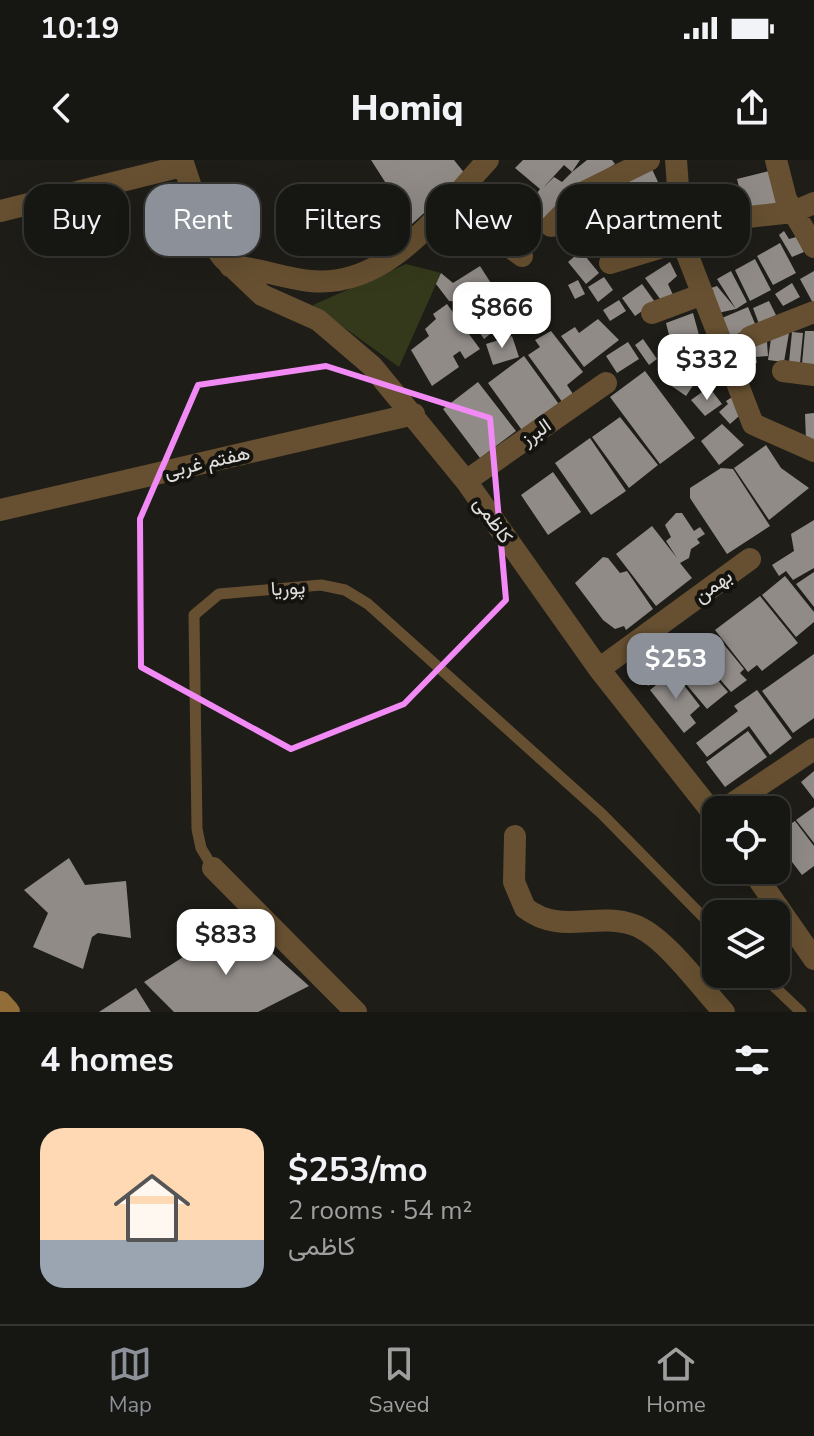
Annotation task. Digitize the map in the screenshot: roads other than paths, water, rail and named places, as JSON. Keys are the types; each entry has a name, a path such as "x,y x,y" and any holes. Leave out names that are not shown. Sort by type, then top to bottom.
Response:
{"main road":[{"path":"0,1003 8,1012"}],"street":[{"path":"466,184 488,160"},
{"path":"551,226 584,192 649,160"},
{"path":"676,160 678,184"},
{"path":"776,160 786,199 804,208 814,247"},
{"path":"0,211 182,163"},
{"name":"کاظمی","path":"182,163 208,238 230,266 262,295 332,330 372,366 466,481 599,669 702,798"},
{"path":"750,217 804,208"},
{"path":"230,266 310,281 338,279 368,270 399,255 426,226"},
{"path":"610,263 633,256"},
{"path":"688,256 753,424 814,451"},
{"path":"652,313 703,294"},
{"path":"750,337 814,312"},
{"path":"783,371 814,375"},
{"name":"البرز","path":"466,481 606,383"},
{"name":"هفتم غربی","path":"0,510 414,414"},
{"name":"بهمن","path":"599,669 750,559"},
{"path":"745,796 812,753"},
{"path":"515,836 514,882 525,908 556,924 633,925 658,941 724,1012"},
{"name":"پوریا","path":"213,868 356,1012"},
{"path":"762,884 814,959"}],"lane":[{"name":"پوریا","path":"213,868 201,848 197,829 194,615 219,594 321,585 345,590 368,604 602,814 702,916"},
{"path":"776,988 801,1012"}]}
